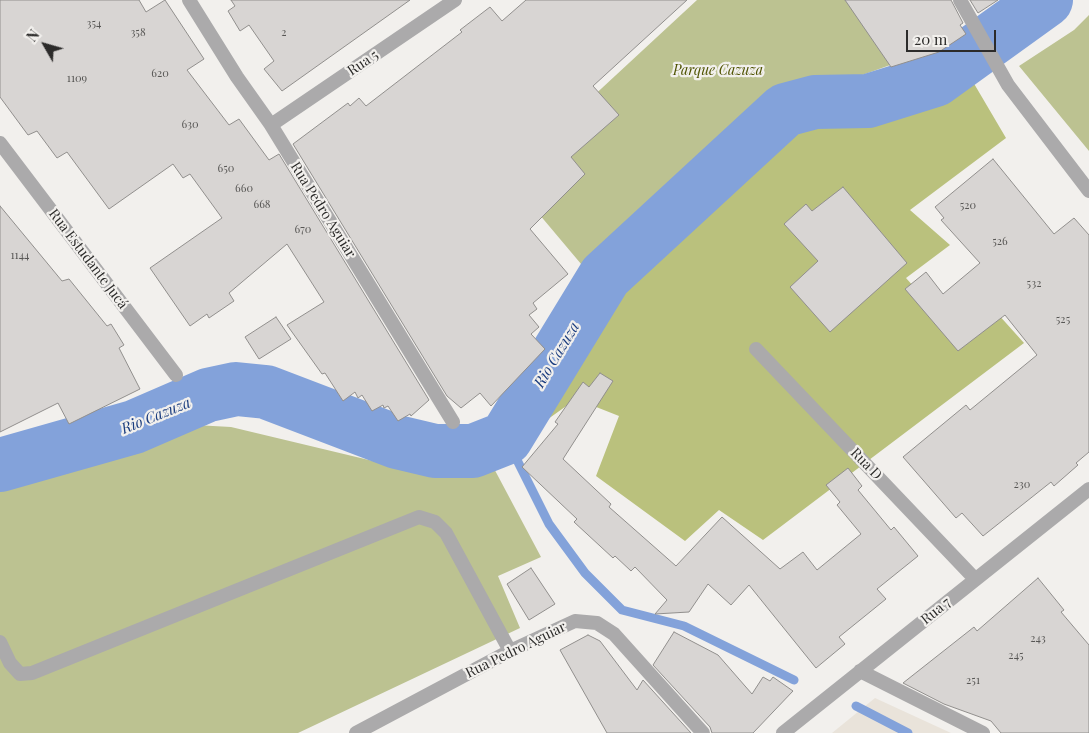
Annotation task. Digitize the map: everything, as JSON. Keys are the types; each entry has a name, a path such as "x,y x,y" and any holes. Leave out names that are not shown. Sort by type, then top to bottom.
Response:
{"street":[{"name":"Rua Pedro Aguiar","path":"189,0 237,77 271,125 453,422"},
{"name":"Rua 5","path":"271,125 455,0"},
{"path":"960,0 972,17 1008,85 1089,191"},
{"name":"Rua Estudante Jucá","path":"0,144 176,375"},
{"name":"Rua D","path":"756,349 975,579"},
{"name":"Rua 7","path":"783,733 1089,489"},
{"path":"0,642 10,663 20,674 32,673 419,517 435,522 446,533 510,651"},
{"name":"Rua Pedro Aguiar","path":"356,733 510,651 575,621 597,623 614,634 703,733"},
{"path":"860,671 983,733"}],"shaded area":[{"path":"875,698 951,733 832,733"}],"green space":[{"name":"Parque Cazuza","path":"697,0 862,0 907,59 781,104 592,277 507,176"},
{"path":"1089,15 1089,151 1019,66 1074,30"},
{"path":"966,70 1006,138 910,210 950,245 906,278 963,342 997,313 1024,343 763,540 719,510 685,541 596,476 619,416 576,399 530,432 639,264 771,139 888,82"},
{"path":"177,424 231,427 394,466 490,461 541,557 498,576 520,628 298,733 0,733 0,483 15,476"}],"building":[{"path":"0,0 139,0 146,12 165,0 204,59 187,70 229,125 239,119 269,160 279,154 429,400 411,416 410,414 398,421 388,406 384,408 383,405 372,411 362,395 358,398 355,392 343,401 325,373 322,374 287,325 324,302 287,244 229,293 234,301 209,318 207,314 190,326 150,268 222,218 190,174 183,178 173,164 109,209 67,152 57,158 37,131 28,135 0,97"},
{"path":"231,0 410,0 282,91 264,69 274,61 249,25 240,31 228,11 235,6"},
{"path":"526,0 687,0 593,86 619,115 571,157 585,174 530,229 568,274 533,303 537,309 529,315 539,327 531,334 545,349 491,406 480,393 461,408 447,396 293,144 348,103 350,106 359,98 366,106 462,32 460,30 490,7 502,21"},
{"path":"845,0 951,0 963,23 960,25 966,34 939,52 891,67"},
{"path":"970,0 998,0 978,13"},
{"path":"993,159 1054,234 1074,218 1089,235 1089,452 1076,463 1078,465 1054,486 1051,482 983,536 962,513 956,518 903,457 966,405 970,410 1037,355 1005,315 958,351 905,289 926,272 943,294 980,263 941,220 944,218 935,207"},
{"path":"843,187 907,263 830,332 790,287 818,261 784,224 806,204 812,211"},
{"path":"0,206 62,281 69,279 107,326 111,324 124,345 119,348 140,389 69,424 58,403 0,432"},
{"path":"276,317 291,339 259,359 245,337"},
{"path":"600,373 613,381 563,459 611,504 609,507 676,566 722,517 780,569 803,552 817,570 861,534 837,505 840,502 826,485 848,468 862,486 858,490 891,530 894,527 918,556 877,589 886,599 839,637 845,644 816,668 749,585 731,605 708,584 689,612 655,614 667,600 635,567 631,571 615,556 613,558 574,522 577,519 522,467 558,424 555,422 583,382 589,387"},
{"path":"531,568 555,604 529,620 507,584"},
{"path":"1038,578 1064,610 1061,612 1089,645 1089,733 1001,733 991,721 944,704 903,683 974,627 977,631"},
{"path":"674,632 718,655 752,694 763,677 770,681 773,677 793,691 753,733 712,733 710,727 653,665"},
{"path":"588,635 600,641 637,690 643,680 691,733 607,733 560,650"}],"waterway":[{"name":"Rio Cazuza","path":"0,465 134,427 208,395 236,389 266,392 397,442 435,451 473,451 506,438 605,276 785,110 815,102 868,101 935,80 1046,0"},
{"path":"506,438 549,524 585,573 622,610 684,626 794,680"},
{"path":"856,706 908,733"}]}
